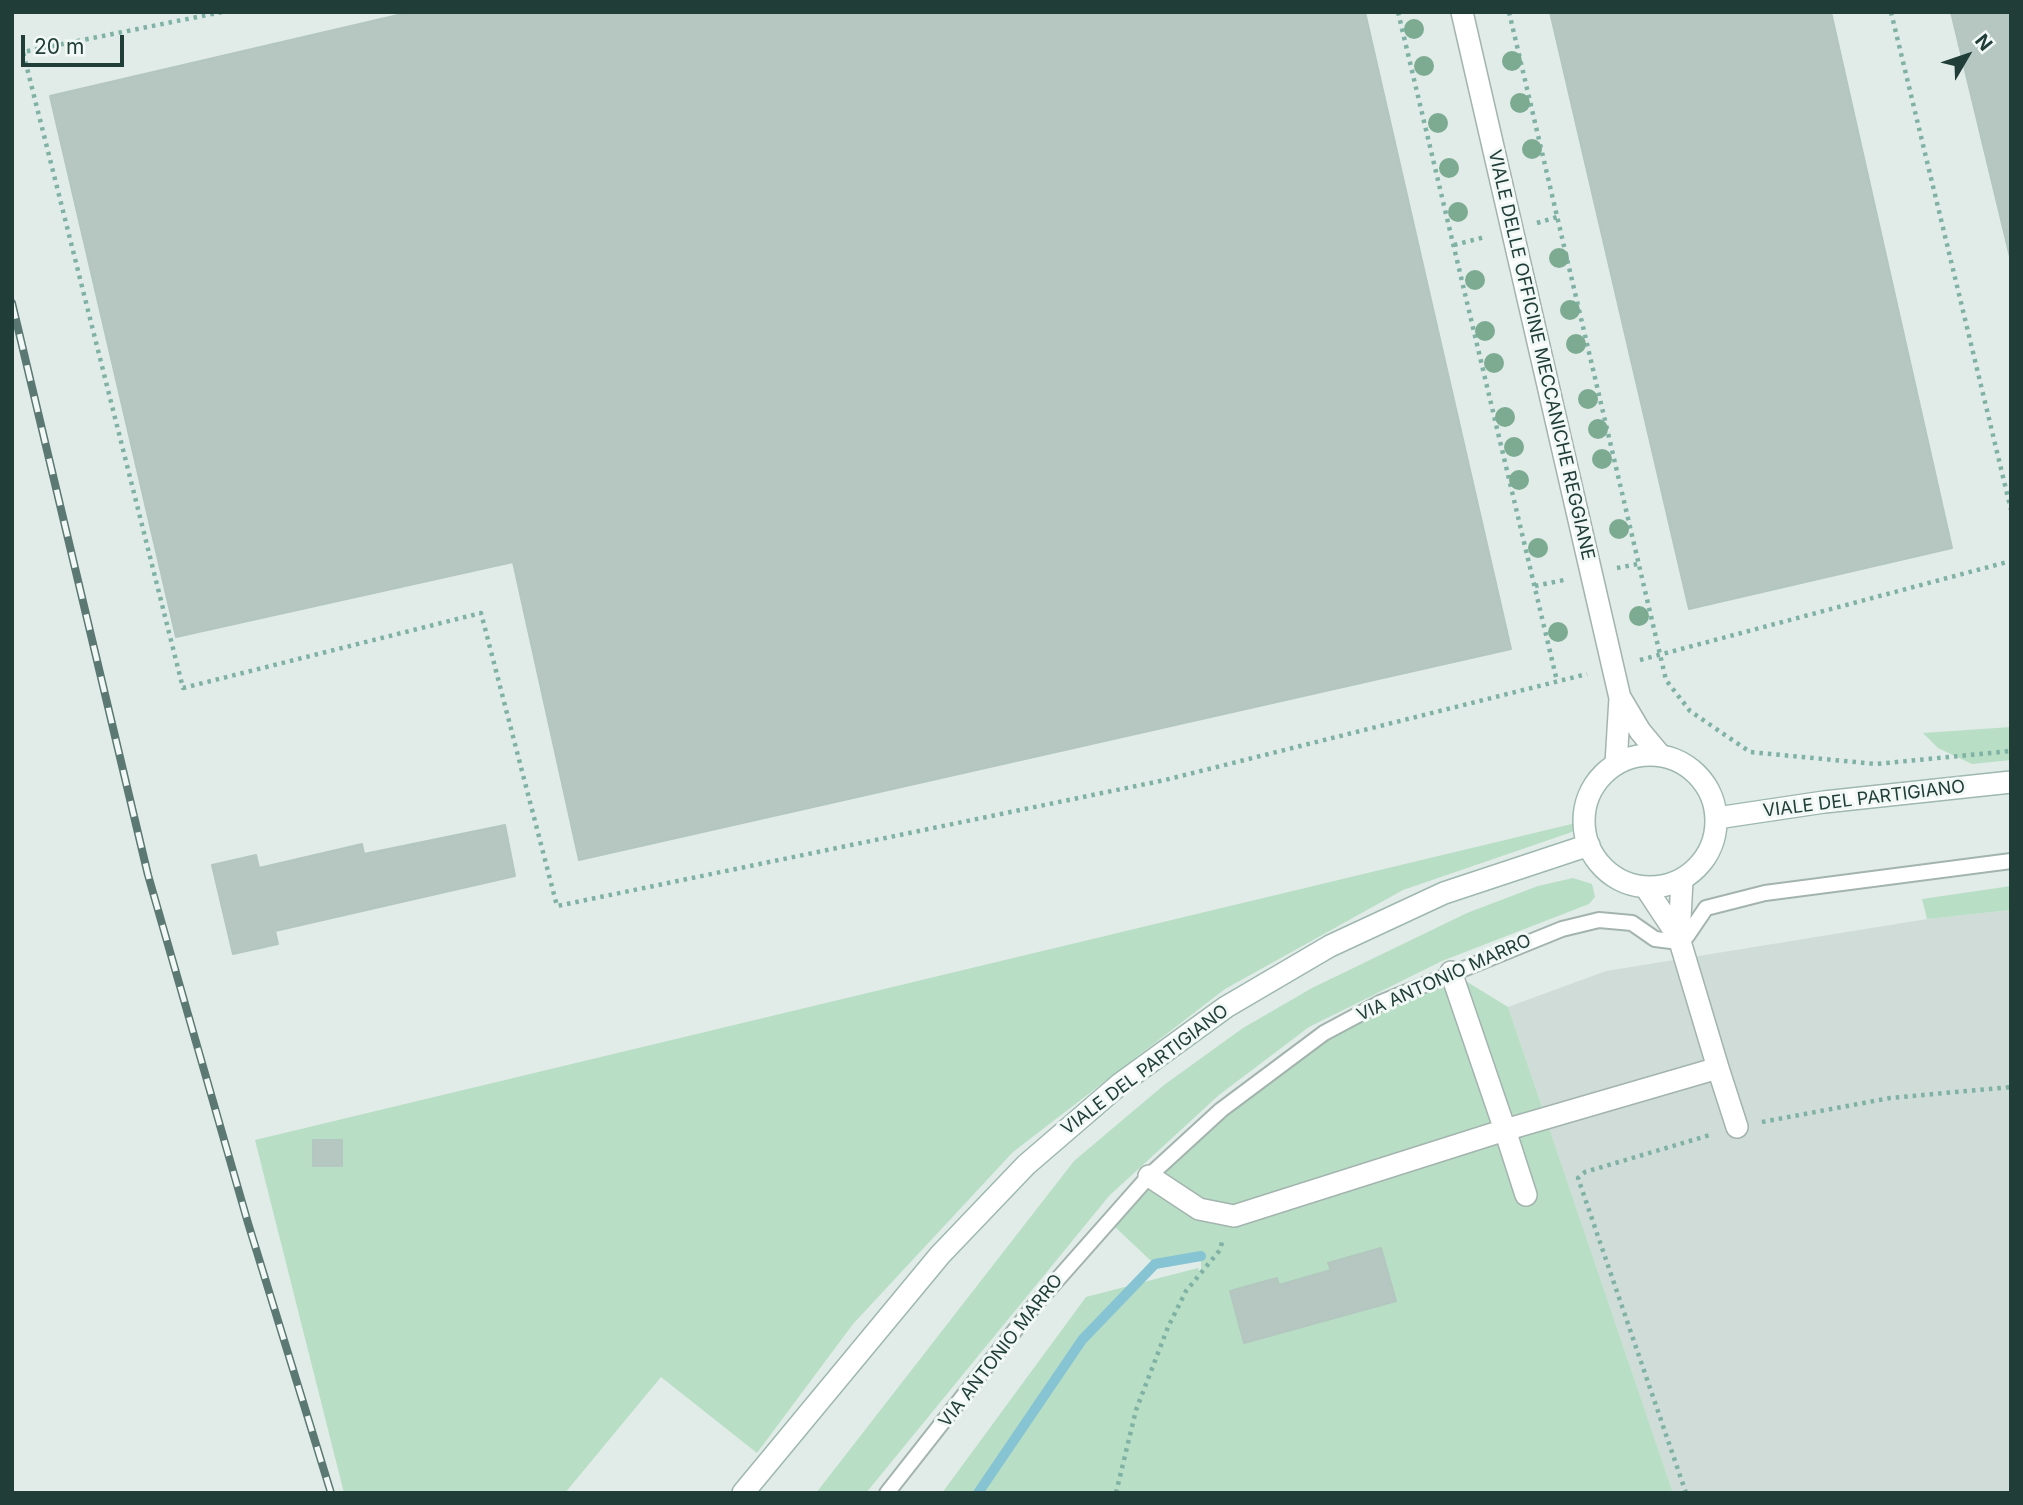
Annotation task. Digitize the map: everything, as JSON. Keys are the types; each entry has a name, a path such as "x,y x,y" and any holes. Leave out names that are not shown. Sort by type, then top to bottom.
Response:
{"street":[{"name":"VIALE DELLE OFFICINE MECCANICHE REGGIANE","path":"1462,12 1620,698 1616,764"},
{"name":"VIALE DELLE OFFICINE MECCANICHE REGGIANE","path":"1620,698 1640,731 1660,755"},
{"path":"1660,755 1681,762 1699,776 1712,795 1717,818 1716,836 1709,854 1698,869 1665,887 1646,888 1611,874 1598,861 1589,845 1584,827 1591,790 1616,764 1637,756 1660,755"},
{"name":"VIALE DEL PARTIGIANO","path":"1717,818 1824,802 2011,782"},
{"name":"VIALE DEL PARTIGIANO","path":"743,1493 940,1255 1026,1165 1120,1084 1226,1007 1330,946 1408,909 1478,881 1589,845"},
{"path":"1679,938 1682,880"},
{"path":"1646,888 1679,938 1737,1126"},
{"path":"1451,972 1526,1195"},
{"path":"1149,1175 1199,1209 1234,1216 1505,1130 1718,1068"}],"lane":[{"path":"1679,938 1687,936 1706,908 1765,893 2011,861"},
{"name":"VIA ANTONIO MARRO","path":"887,1493 1034,1306 1149,1175 1222,1110 1324,1033 1382,1002 1451,972 1533,939 1599,920 1632,923 1656,939 1679,938"}],"path":[{"path":"222,12 23,52 183,688 481,612 557,906 1164,780 1557,681 1398,12"},
{"path":"1509,12 1666,680 1690,710 1751,752 1876,764 2011,751"},
{"path":"1891,12 2011,510"},
{"path":"1613,667 2011,561"},
{"path":"1686,1493 1578,1178 1585,1172 1737,1126 1890,1098 2011,1087"},
{"path":"1116,1493 1136,1410 1168,1327 1186,1291 1220,1250 1228,1215"}],"shaded area":[{"path":"2011,910 2011,1493 1673,1493 1508,1007 1606,971 1927,919"}],"green space":[{"path":"2011,727 2011,760 1972,764 1938,748 1923,733"},
{"path":"1580,822 1572,832 1403,890 1225,989 1013,1152 853,1324 757,1453 661,1377 565,1493 344,1493 255,1140"},
{"path":"1573,878 1592,884 1595,897 1589,904 1442,961 1309,1027 1219,1095 1109,1196 866,1493 816,1493 1074,1161 1164,1085 1243,1028 1312,988 1467,913 1538,886"},
{"path":"2011,886 2011,910 1927,919 1922,899"},
{"path":"1451,972 1508,1007 1673,1493 942,1493 1086,1297 1198,1268 1201,1274 1201,1256 1152,1262 1114,1226 1149,1176 1324,1033"}],"building":[{"path":"411,12 1365,12 1511,649 579,860 513,562 176,637 50,96"},
{"path":"1550,12 1831,12 1952,548 1689,609"},
{"path":"1951,12 2011,12 2011,261"},
{"path":"505,825 515,876 275,931 278,944 233,954 212,865 256,855 259,868 362,844 364,854"},
{"path":"313,1140 342,1140 342,1166 313,1166"},
{"path":"1381,1248 1396,1301 1244,1343 1230,1291 1277,1278 1279,1285 1331,1270 1328,1263"}],"waterway":[{"path":"978,1493 1082,1340 1155,1264 1201,1256"}],"railway":[{"path":"12,303 148,875 248,1223 331,1493"}]}
